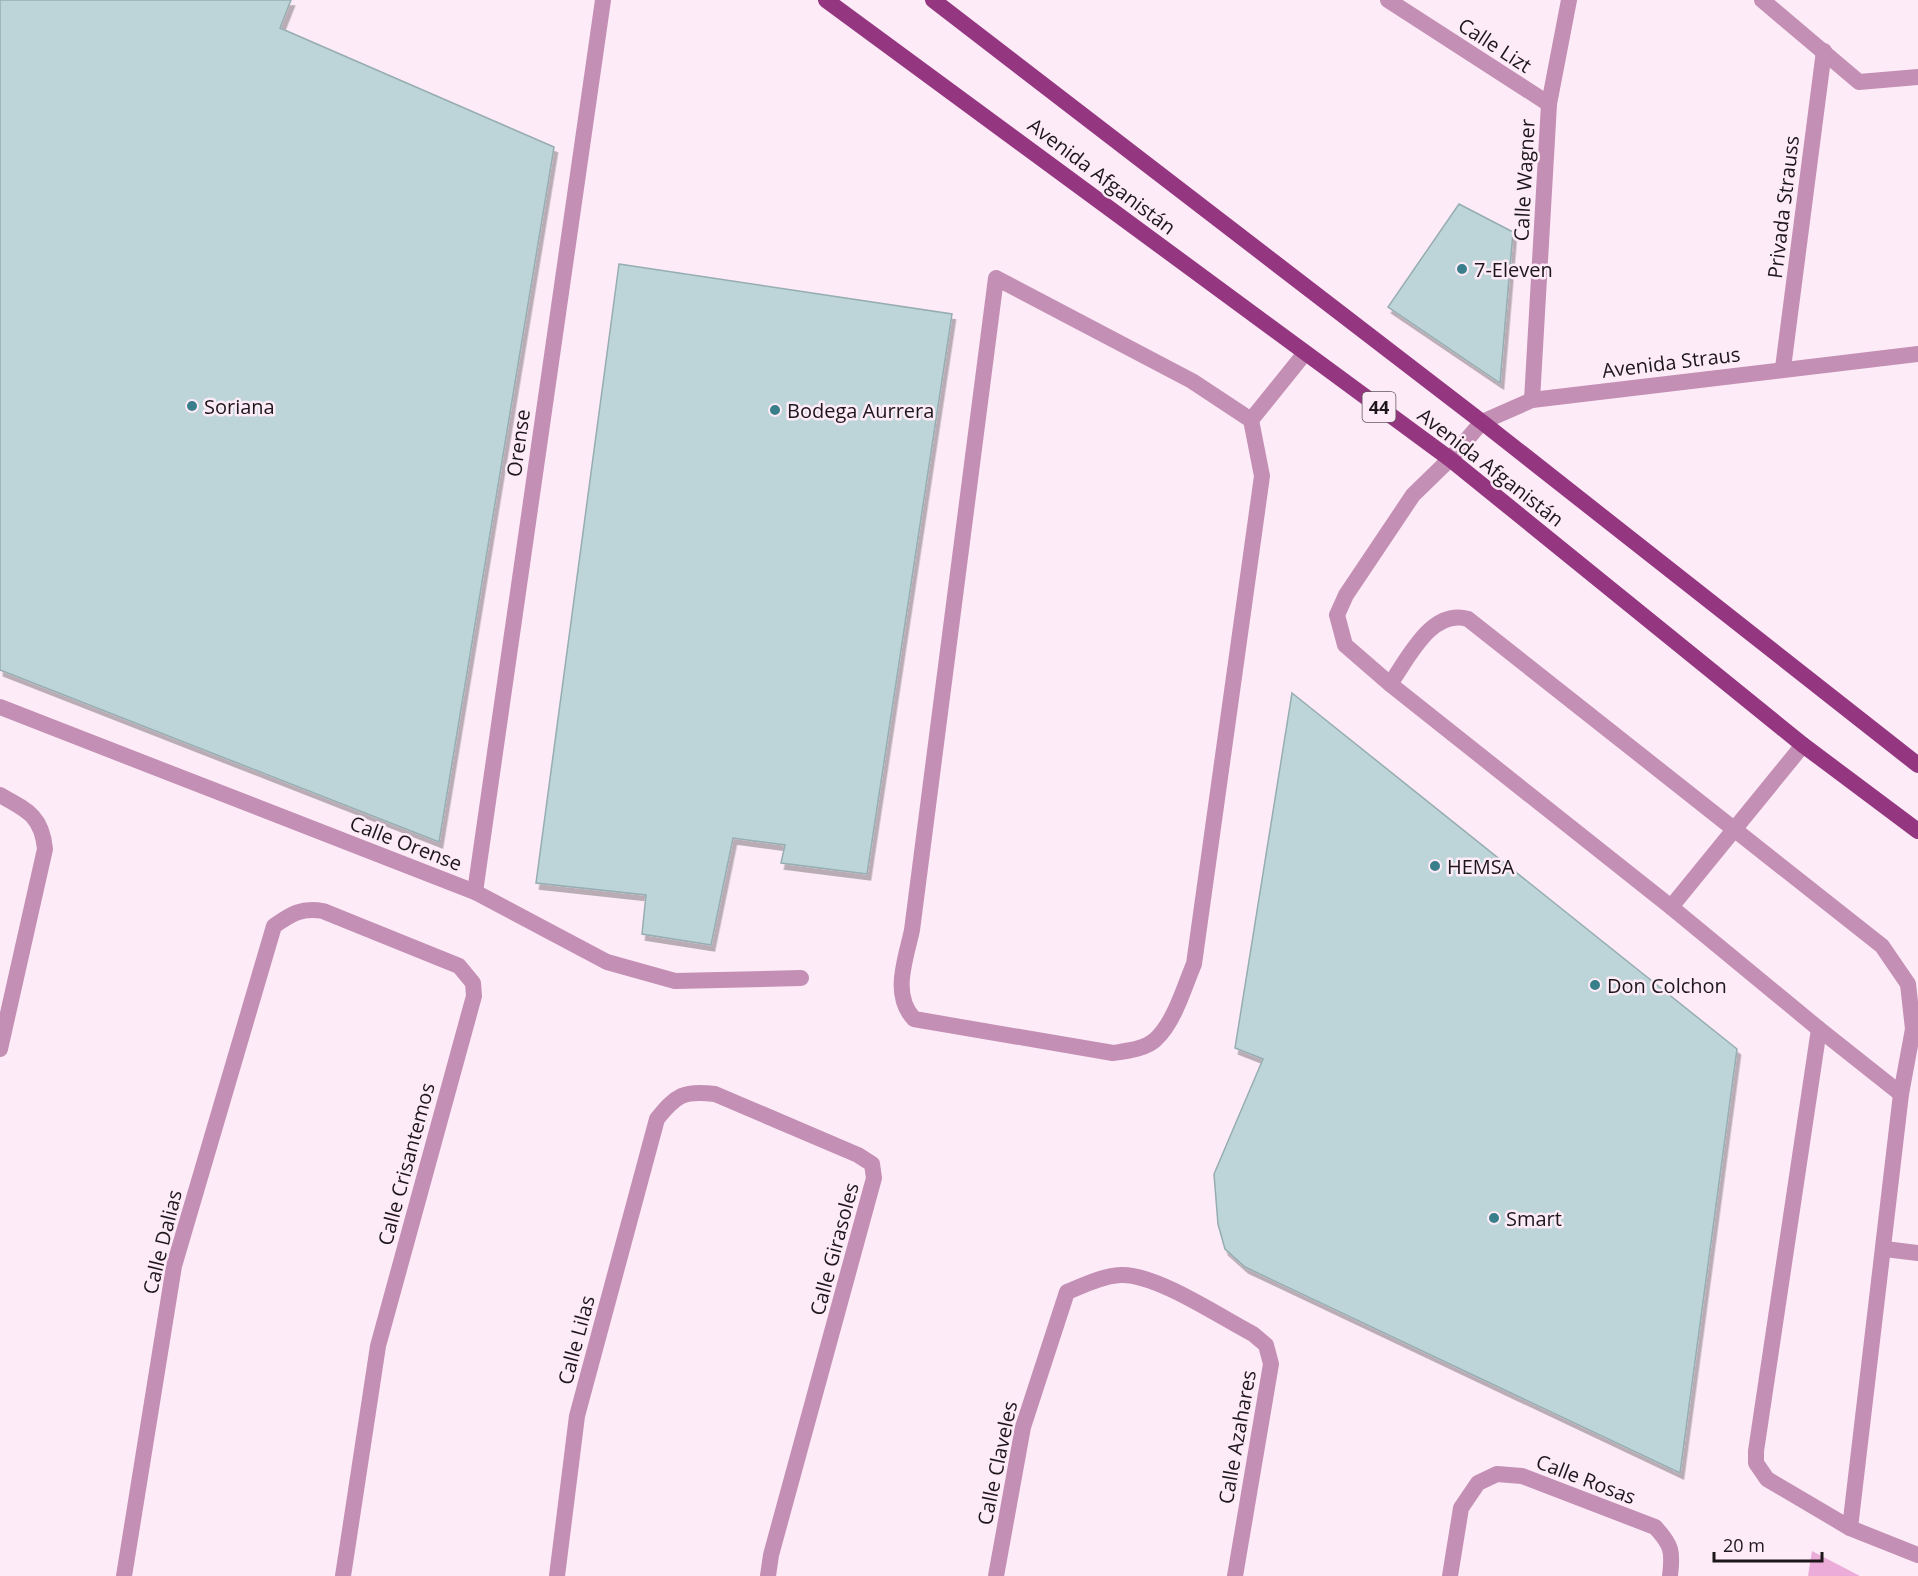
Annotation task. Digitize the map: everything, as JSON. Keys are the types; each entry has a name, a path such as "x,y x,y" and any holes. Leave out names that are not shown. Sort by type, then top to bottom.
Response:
{"main road":[{"name":"Avenida Afganistán","path":"826,0 1450,459 1803,745 1918,831"},
{"name":"Avenida Afganistán","path":"933,0 1482,422 1918,765"}],"street":[{"name":"Orense","path":"475,892 603,0"},
{"name":"Calle Lizt","path":"1388,0 1550,105"},
{"name":"Calle Wagner","path":"1532,400 1550,105 1569,0"},
{"path":"1762,0 1859,82 1918,77"},
{"name":"Privada Strauss","path":"1783,368 1824,51"},
{"path":"1251,420 1192,381 996,278 912,930 902,980 902,1002 914,1019 1113,1053 1138,1048 1156,1040 1167,1023 1194,964 1219,788 1262,476 1251,420 1305,353"},
{"name":"Avenida Straus","path":"1901,1094 1671,907 1390,684 1345,645 1337,615 1346,595 1413,495 1450,459 1482,422 1532,400 1783,368 1918,354"},
{"path":"1390,684 1433,625 1459,616 1468,619 1732,830 1882,946 1908,984 1913,1029 1901,1094 1885,1249 1850,1528"},
{"name":"Calle Orense","path":"0,707 475,892 607,962 675,981 801,978"},
{"path":"1671,907 1803,745"},
{"path":"0,795 30,811 44,831 45,849 0,1049"},
{"name":"Calle Crisantemos","path":"274,926 293,912 309,909 323,911 459,966 473,983 474,996 378,1346 343,1576"},
{"name":"Calle Dalias","path":"124,1576 174,1266 274,926"},
{"path":"1819,1029 1757,1439 1756,1463 1767,1479 1850,1528 1918,1555"},
{"name":"Calle Girasoles","path":"657,1119 672,1099 694,1092 715,1094 858,1155 872,1164 874,1178 870,1200 771,1555 768,1576"},
{"name":"Calle Lilas","path":"557,1576 577,1416 657,1119"},
{"path":"1885,1249 1918,1253"},
{"name":"Calle Azahares","path":"1067,1292 1097,1280 1121,1275 1148,1279 1252,1334 1266,1345 1271,1364 1234,1576"},
{"name":"Calle Claveles","path":"996,1576 1023,1427 1067,1292"},
{"name":"Calle Rosas","path":"1450,1576 1461,1508 1478,1483 1497,1474 1522,1476 1655,1527 1668,1541 1672,1554 1670,1576"}],"shaded area":[{"path":"1812,1551 1860,1576 1808,1576"}],"building":[{"path":"0,0 291,0 280,28 554,147 439,842 0,670"},
{"name":"7-Eleven","path":"1459,204 1513,232 1500,383 1388,307"},
{"path":"619,264 952,314 867,874 781,863 785,845 733,838 711,945 642,934 646,895 536,883"},
{"path":"1292,693 1737,1049 1680,1473 1245,1267 1225,1249 1218,1224 1214,1174 1263,1059 1235,1048"}],"place":[{"name":"7-Eleven","path":"1462,269"},
{"name":"Soriana","path":"192,406"},
{"name":"Bodega Aurrera","path":"775,410"},
{"name":"HEMSA","path":"1435,866"},
{"name":"Don Colchon","path":"1595,985"},
{"name":"Smart","path":"1494,1218"}]}
